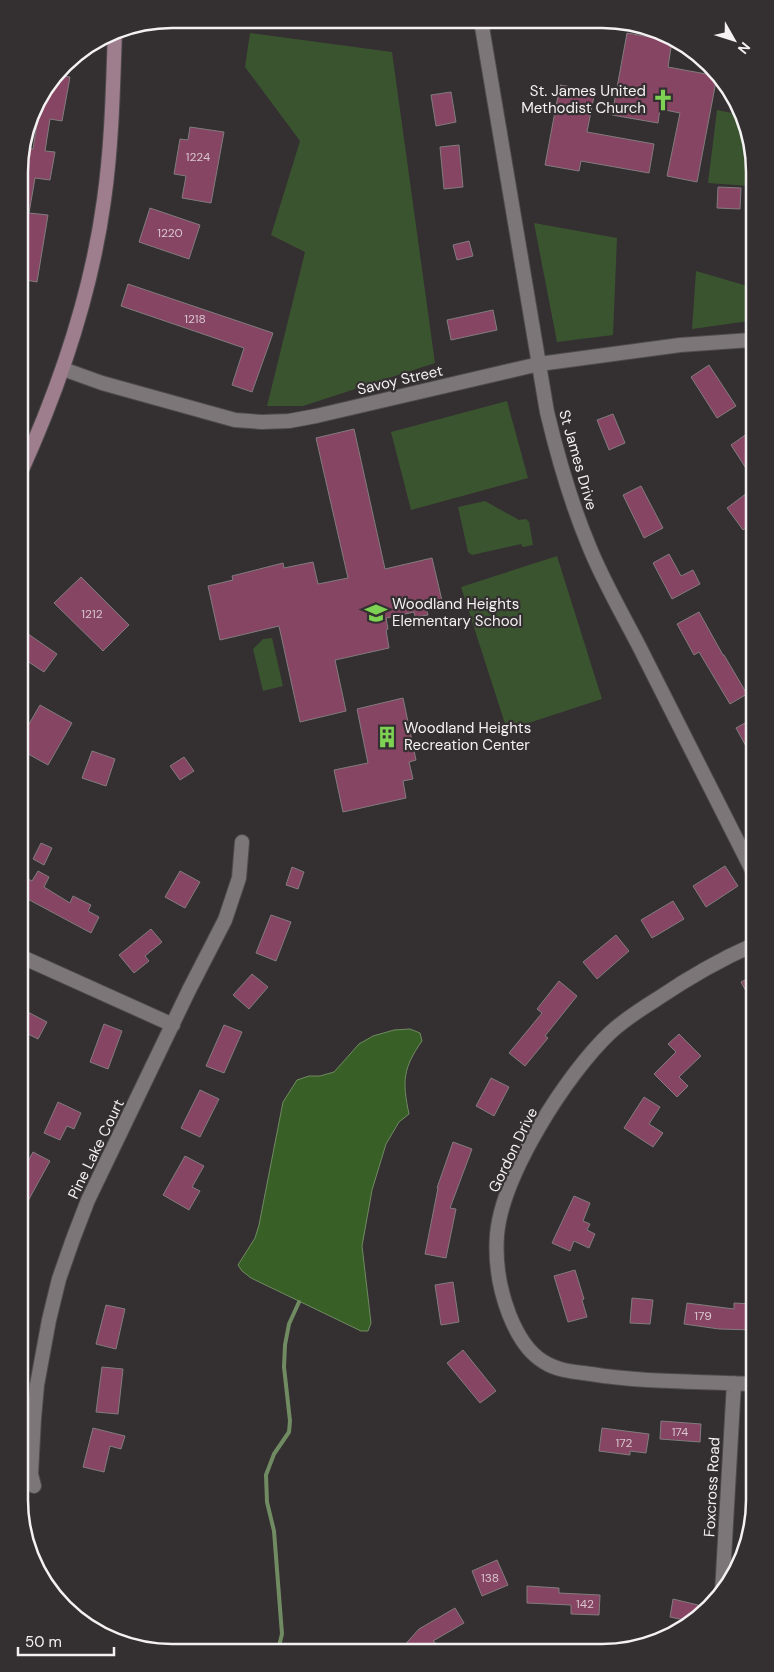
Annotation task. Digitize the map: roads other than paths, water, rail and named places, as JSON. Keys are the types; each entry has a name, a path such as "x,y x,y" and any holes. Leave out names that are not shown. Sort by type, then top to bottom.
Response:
{"main road":[{"path":"28,457 42,426 74,338 86,293 105,199 110,151 115,39"}],"street":[{"name":"St James Drive","path":"482,28 547,412 572,504 589,548 609,591 632,632 746,858"},
{"name":"Savoy Street","path":"63,368 102,383 235,420 289,421 539,364 680,345 746,340"},
{"name":"Pine Lake Court","path":"34,1486 32,1474 37,1385 47,1328 59,1279 88,1200 225,920 239,878 242,842"},
{"name":"Gordon Drive","path":"746,948 697,972 628,1017 596,1046 561,1092 525,1154 504,1202 497,1234 496,1259 499,1283 514,1325 527,1347 544,1362 565,1370 607,1377 649,1381 746,1384"},
{"path":"28,960 173,1025"},
{"name":"Foxcross Road","path":"723,1580 734,1383"}],"waterway":[{"path":"280,1644 282,1634 274,1531 267,1502 266,1475 274,1454 289,1432 290,1421 284,1367 285,1345 289,1324 299,1302"}],"place":[{"name":"St. James United Methodist Church","path":"663,100"},
{"name":"Woodland Heights Elementary School","path":"376,613"},
{"name":"Woodland Heights Recreation Center","path":"387,737"}]}
